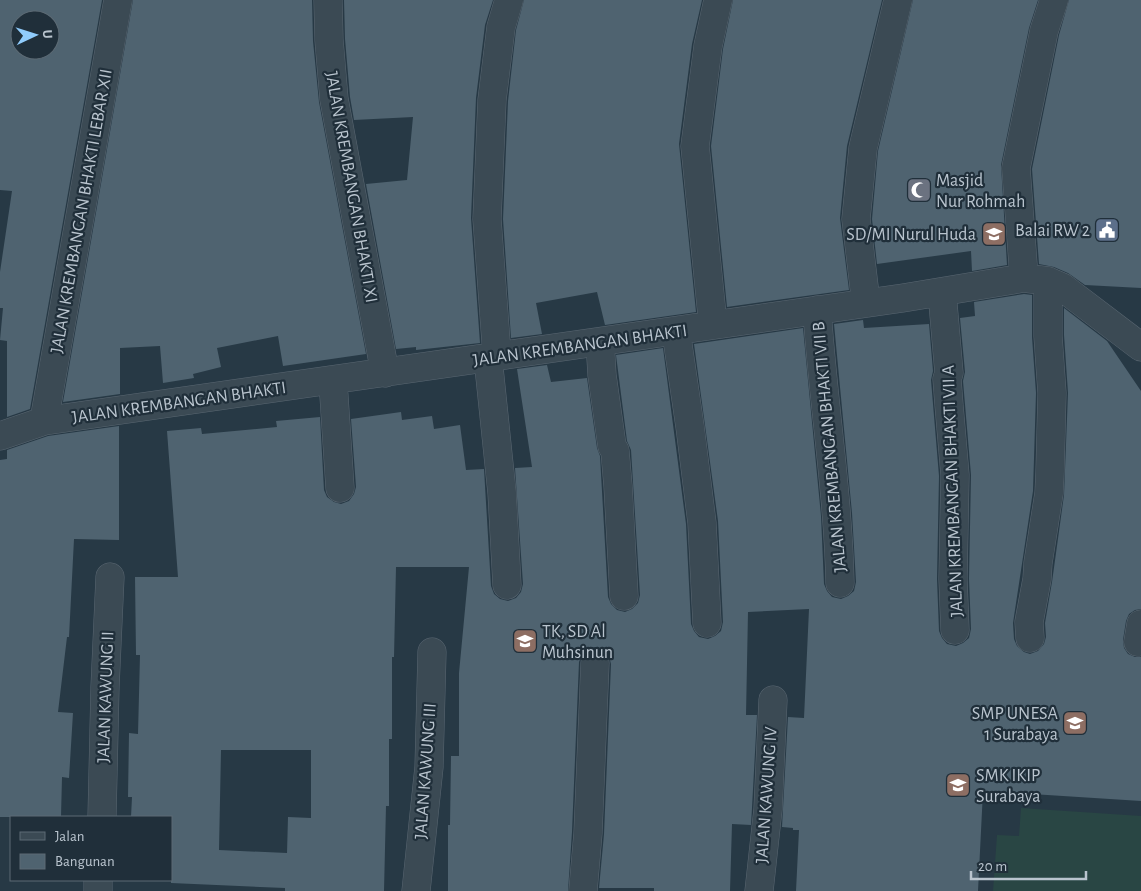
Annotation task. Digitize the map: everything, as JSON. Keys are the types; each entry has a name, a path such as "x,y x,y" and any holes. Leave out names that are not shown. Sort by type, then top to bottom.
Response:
{"street":[{"name":"JALAN KREMBANGAN BHAKTI LEBAR XII","path":"44,421 118,0"},
{"name":"JALAN KREMBANGAN BHAKTI XI","path":"328,0 334,99 384,372"},
{"path":"507,585 492,357 488,219 492,100 501,27 508,0"},
{"path":"713,325 695,146 708,46 718,0"},
{"path":"866,303 856,219 863,148 898,0"},
{"path":"1030,638 1029,622 1049,493 1052,393 1048,336 1016,168 1044,30 1054,0"},
{"name":"JALAN KREMBANGAN BHAKTI","path":"0,436 44,421 1036,280"},
{"path":"1036,280 1062,287 1141,345"},
{"name":"JALAN KREMBANGAN BHAKTI VII A","path":"942,292 955,475 953,579 955,630"},
{"name":"JALAN KREMBANGAN BHAKTI VII B","path":"817,310 822,381 839,529 840,583"},
{"path":"676,331 700,513 707,624"},
{"path":"600,342 602,374 612,446 615,451 624,596"},
{"path":"333,381 340,488"},
{"name":"JALAN KAWUNG II","path":"102,816 104,687 110,577"},
{"name":"JALAN KAWUNG III","path":"416,891 429,767 432,652"},
{"path":"582,891 588,833 595,662"},
{"name":"JALAN KAWUNG IV","path":"759,891 768,809 773,700"}],"green space":[{"path":"1021,808 1141,816 1141,891 993,891 997,835 1019,836"}],"building":[{"path":"0,0 102,0 30,409 7,417 7,341 0,340 3,308 0,308 0,272 12,191 0,190"},
{"path":"133,0 312,0 313,41 319,102 366,354 283,366 278,336 217,348 221,367 193,374 194,378 163,383 160,346 120,348 120,394 63,402"},
{"path":"344,0 493,0 485,25 476,98 471,218 480,343 416,350 416,347 396,349 366,184 407,180 413,117 354,120 345,39"},
{"path":"524,0 702,0 692,44 679,144 696,312 605,325 597,292 536,303 542,334 511,338 503,219 508,101 516,30"},
{"path":"733,0 882,0 847,146 840,218 849,290 727,307 711,146 723,49"},
{"path":"913,0 1038,0 1029,28 1001,165 1007,265 972,271 971,251 877,264 872,219 878,151"},
{"path":"1069,0 1141,0 1141,288 1085,285 1068,273 1054,267 1039,264 1032,169 1059,35"},
{"path":"1024,294 1032,295 1032,337 1036,393 1033,491 1013,623 1014,639 1017,646 1024,652 1030,654 1038,651 1044,644 1046,637 1045,623 1064,495 1068,393 1064,308 1107,341 1141,391 1141,609 1129,614 1123,640 1124,648 1128,654 1141,657 1141,801 983,791 978,891 796,891 799,830 782,827 788,717 804,718 809,609 748,612 746,715 757,715 751,825 732,824 730,891 654,891 654,888 599,888 604,834 611,664 609,656 604,650 595,647 587,649 582,654 579,662 568,891 448,891 451,756 459,756 459,673 469,567 396,567 394,657 392,657 392,739 389,739 389,806 386,806 384,891 285,891 285,888 171,883 172,816 131,816 132,797 128,797 129,733 138,734 140,655 136,655 135,577 178,577 167,431 201,428 202,434 277,427 276,421 320,417 324,490 327,497 341,504 349,501 356,487 351,419 401,412 402,420 432,416 434,429 460,425 466,470 484,469 491,586 494,594 500,599 508,601 516,598 521,592 523,584 515,468 532,467 517,369 547,365 551,382 587,378 597,448 600,456 608,597 611,604 617,610 625,612 632,609 638,603 640,595 631,450 627,441 616,355 663,348 686,524 691,624 699,637 708,639 721,631 723,622 718,521 694,344 803,328 821,516 824,584 832,597 841,599 854,591 856,582 852,513 834,324 863,320 864,328 929,324 933,371 931,380 939,476 937,579 939,631 947,644 956,646 969,638 971,629 969,579 971,475 960,318 975,316 974,302","holes":["221,750 311,750 311,818 288,817 287,853 219,850"]},
{"path":"119,426 119,540 74,539 69,637 67,637 58,712 73,713 69,778 62,777 61,816 0,817 0,460 7,459 7,450 48,436"}],"place":[{"name":"Masjid Nur Rohmah","path":"919,190"},
{"name":"Balai RW 2","path":"1107,230"},
{"name":"SD/MI Nurul Huda","path":"994,234"},
{"name":"TK, SD Al Muhsinun","path":"525,641"},
{"name":"SMP UNESA 1 Surabaya","path":"1075,723"},
{"name":"SMK IKIP Surabaya","path":"958,785"}]}
